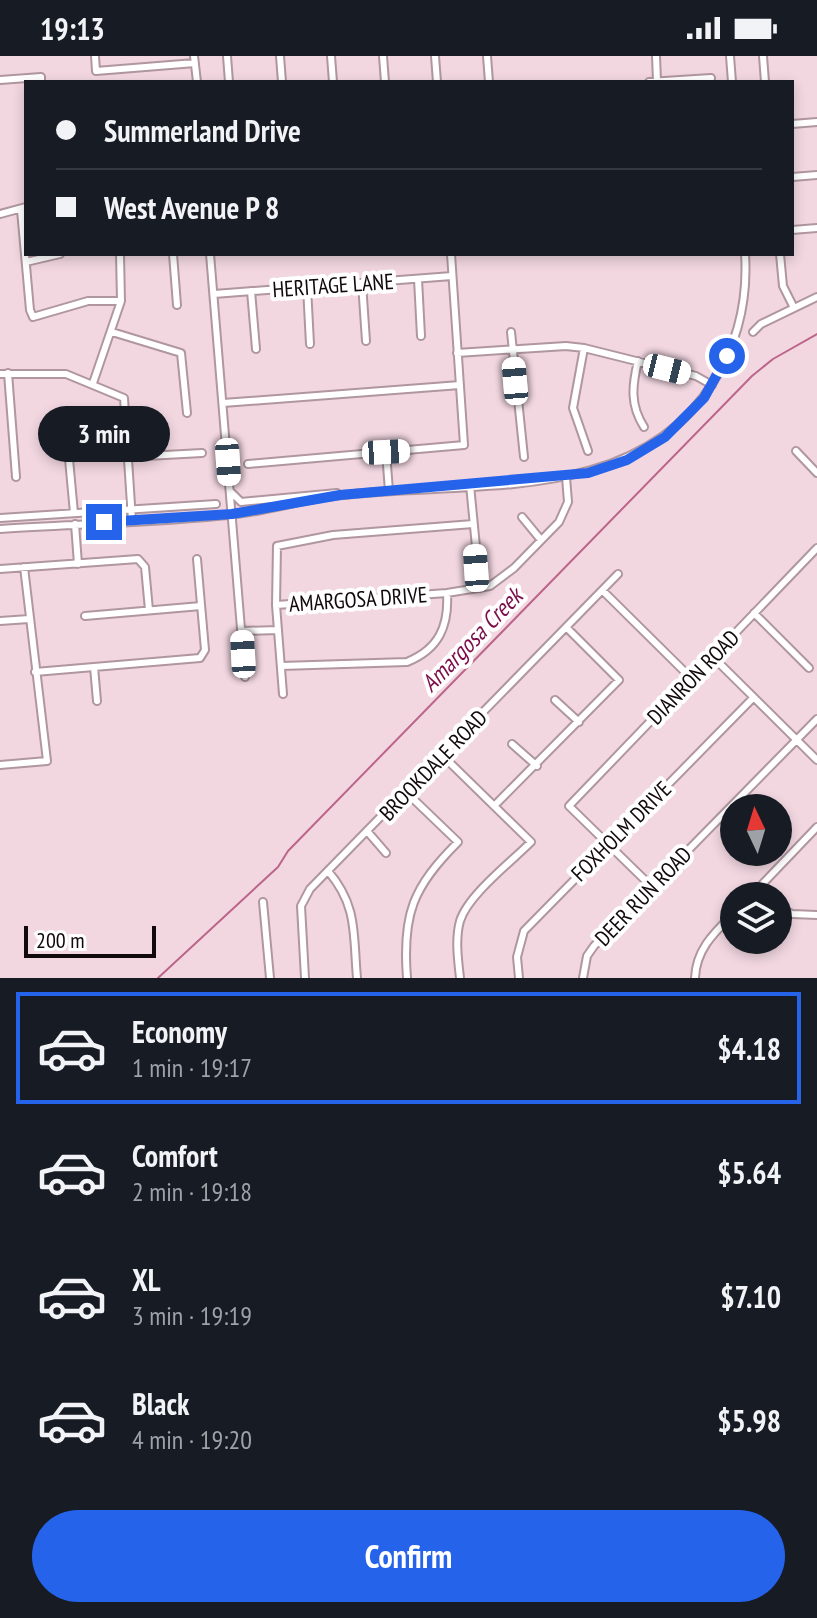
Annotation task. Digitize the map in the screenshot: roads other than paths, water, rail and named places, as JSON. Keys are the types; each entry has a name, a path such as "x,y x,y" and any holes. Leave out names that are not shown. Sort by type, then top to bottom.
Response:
{"street":[{"path":"95,56 96,71 195,60 197,80"},
{"path":"227,56 229,80"},
{"path":"280,56 282,80"},
{"path":"331,56 333,80"},
{"path":"383,56 385,80"},
{"path":"435,56 437,80"},
{"path":"487,56 489,80"},
{"path":"656,56 657,80"},
{"path":"730,56 732,80"},
{"path":"763,56 765,80"},
{"path":"675,80 711,78"},
{"path":"0,80 41,79"},
{"path":"794,124 817,122"},
{"path":"794,177 817,175"},
{"path":"0,214 23,208"},
{"path":"794,230 817,228"},
{"path":"26,256 33,317 88,301 121,301"},
{"path":"26,262 52,256"},
{"path":"93,383 121,301 120,256"},
{"path":"173,256 177,305"},
{"path":"210,256 245,677"},
{"path":"248,464 464,445 451,256"},
{"path":"0,529 232,514 346,494 566,477 609,467 650,447 694,409 712,385 733,343 743,312 745,256"},
{"path":"780,256 783,286 794,308"},
{"name":"HERITAGE LANE","path":"214,294 452,276"},
{"path":"418,279 421,336"},
{"path":"362,283 366,341"},
{"path":"307,287 310,344"},
{"path":"251,291 256,349"},
{"path":"753,332 817,297"},
{"path":"112,332 181,353 187,413"},
{"path":"511,332 524,457"},
{"path":"457,353 584,348 696,376 712,385"},
{"path":"584,348 573,408 581,441 588,451"},
{"path":"638,361 632,389 635,411 644,427"},
{"path":"16,477 4,374 48,372 93,383 124,398 132,520"},
{"path":"223,403 460,385"},
{"path":"65,416 74,513"},
{"path":"796,451 817,473"},
{"path":"386,452 389,491"},
{"path":"128,457 202,453"},
{"name":"AMARGOSA DRIVE","path":"276,605 447,593 480,588 500,581 565,513 566,477"},
{"path":"470,485 480,588"},
{"path":"230,491 241,502 326,492 346,494"},
{"path":"0,518 216,504"},
{"path":"522,517 541,540"},
{"path":"75,524 78,564"},
{"path":"283,694 276,605 277,546 333,535 473,524"},
{"name":"DIANRON ROAD","path":"607,844 569,806 817,548"},
{"path":"35,672 200,658 204,654 197,559"},
{"path":"0,569 143,561 149,610"},
{"path":"0,765 47,761 24,567"},
{"name":"BROOKDALE ROAD","path":"305,978 301,906 328,871 618,574"},
{"path":"603,591 692,679"},
{"path":"281,666 407,662 435,647 447,619 447,593"},
{"path":"85,616 201,606"},
{"path":"754,613 809,668"},
{"path":"0,621 29,619"},
{"path":"494,806 619,680 567,628"},
{"path":"242,631 278,630"},
{"path":"712,656 817,760"},
{"path":"94,667 97,701"},
{"name":"FOXHOLM DRIVE","path":"519,978 517,957 524,931 753,698"},
{"path":"555,700 579,722"},
{"name":"DEER RUN ROAD","path":"583,978 587,956 594,946 817,719"},
{"path":"512,744 537,766"},
{"path":"442,755 531,842 470,903 460,920 457,943 460,978"},
{"path":"406,792 458,842 429,871 415,896 406,923 407,978"},
{"path":"764,882 817,827"},
{"path":"367,831 386,853"},
{"path":"607,844 651,886"},
{"path":"328,871 345,890 351,907 357,978"},
{"path":"263,902 270,978"},
{"path":"792,914 817,915"},
{"path":"695,978 695,964 707,940 720,927"}],"waterway":[{"name":"Amargosa Creek","path":"158,978 278,867 288,851 752,376 773,359 817,334"}]}
